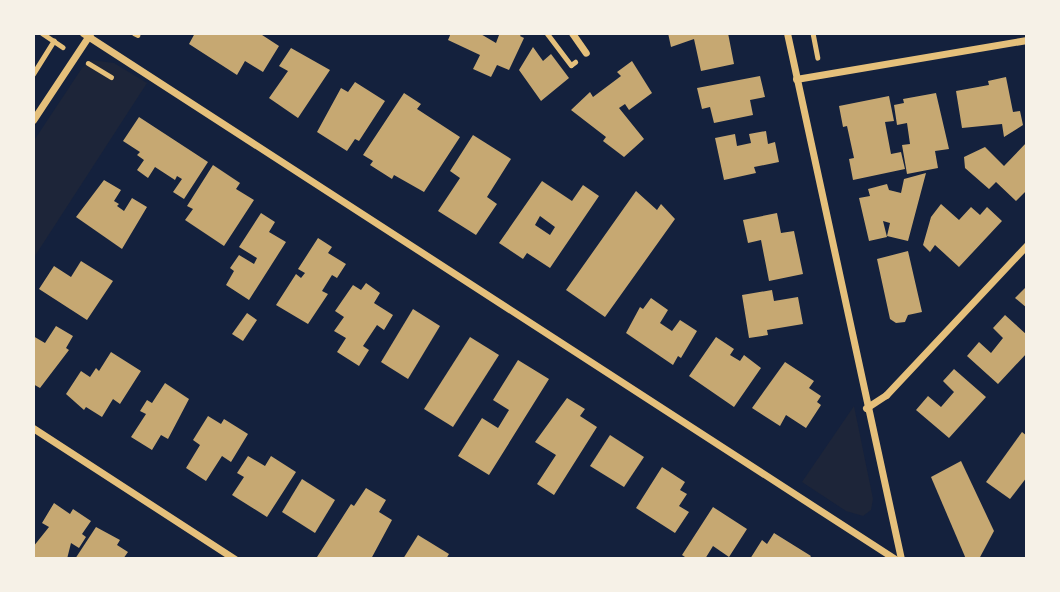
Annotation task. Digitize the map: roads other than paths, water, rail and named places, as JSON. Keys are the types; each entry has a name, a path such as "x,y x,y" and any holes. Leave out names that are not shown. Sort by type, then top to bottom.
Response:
{"street":[{"path":"572,33 586,53"},
{"path":"787,33 866,408 901,559"},
{"path":"33,120 87,34 895,559"},
{"path":"796,79 1027,40"},
{"path":"866,408 886,395 1027,244"},
{"path":"33,428 235,559"}]}
